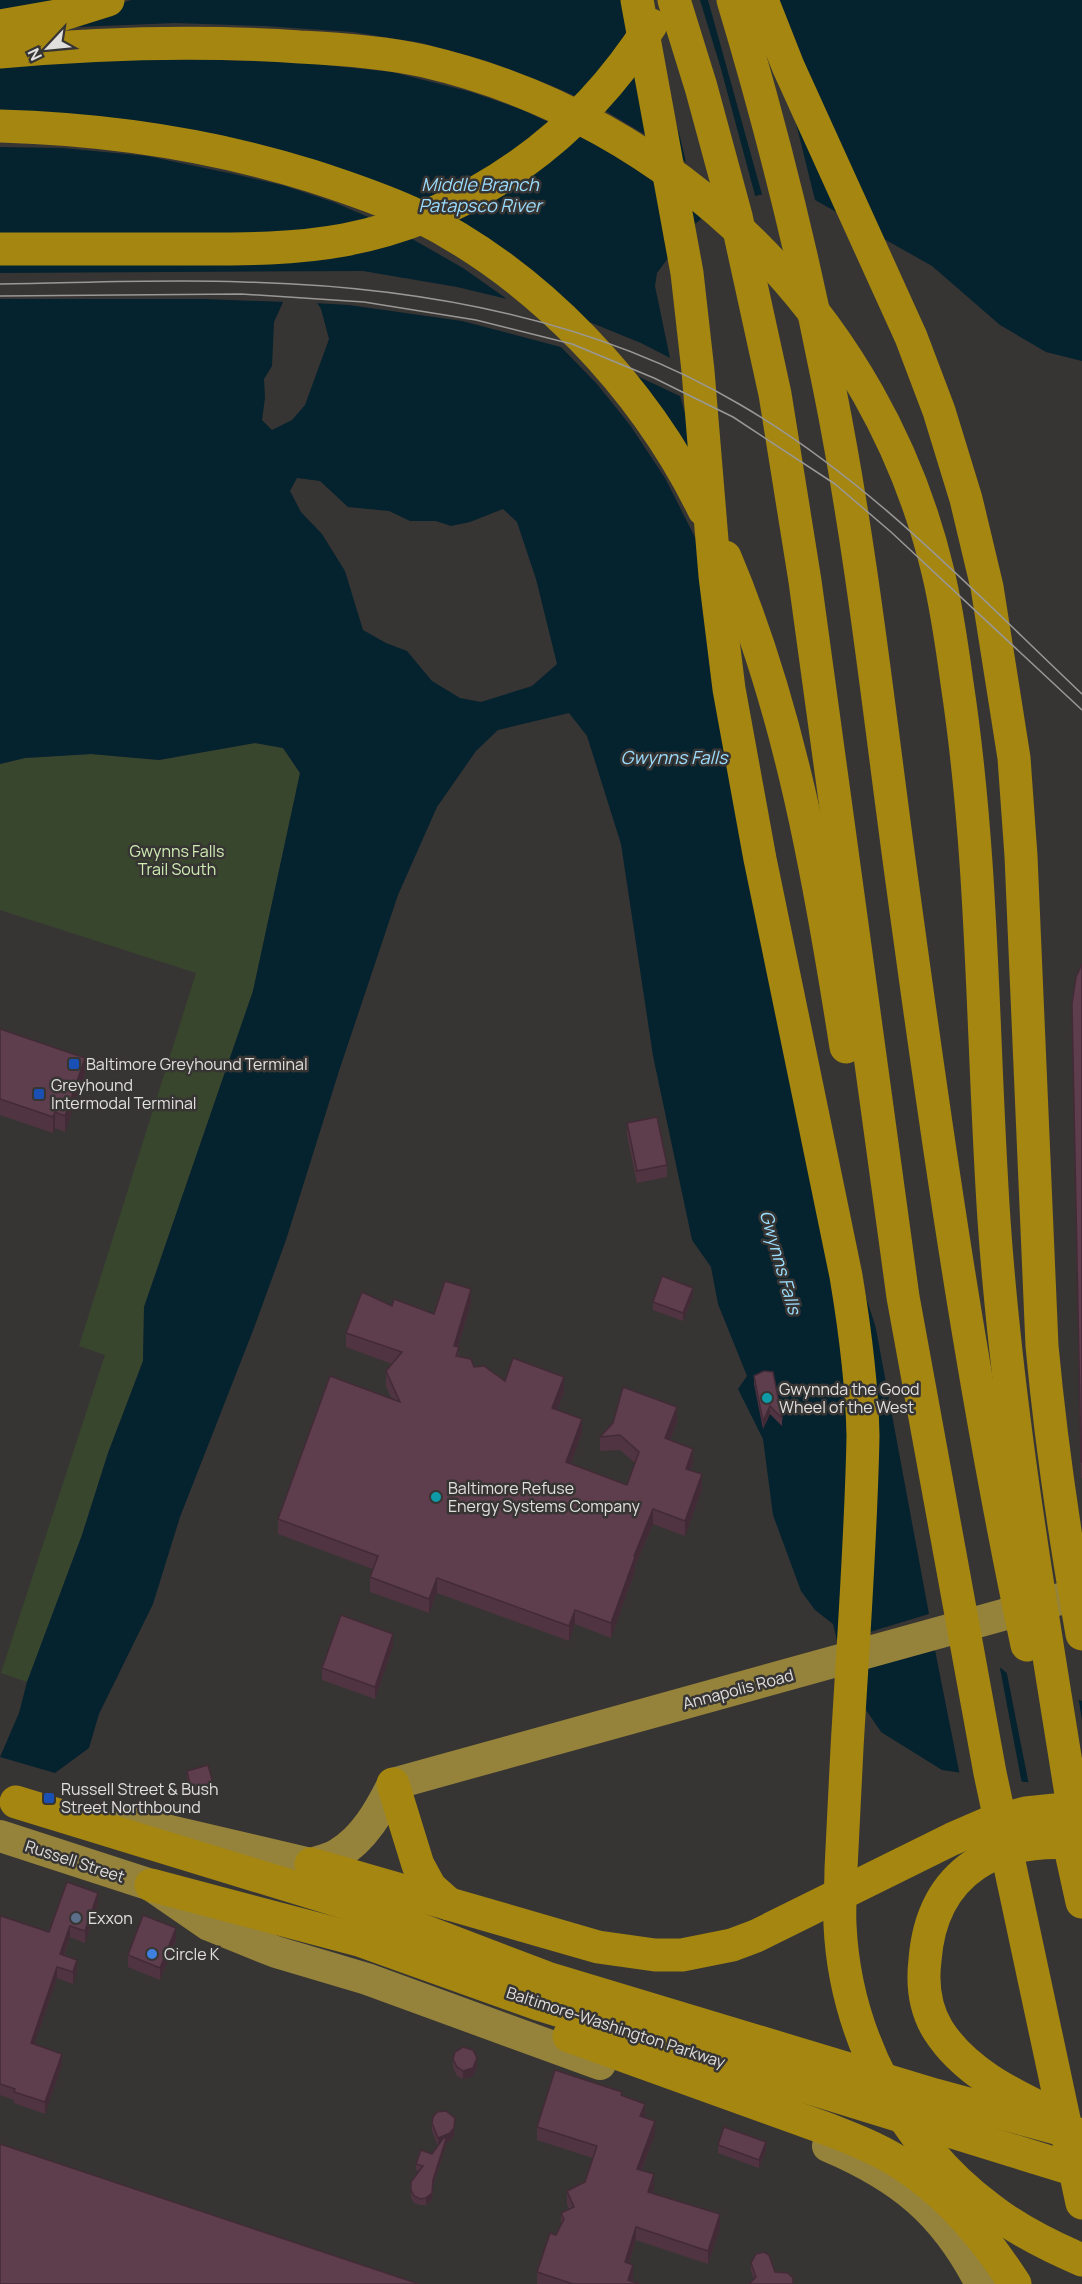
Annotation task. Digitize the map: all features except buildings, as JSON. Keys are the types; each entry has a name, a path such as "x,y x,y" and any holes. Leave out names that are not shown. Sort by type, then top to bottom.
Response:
{"highway":[{"path":"0,26 57,16 108,0"},
{"path":"637,0 687,273 698,371 715,576 729,689 763,870 846,1276 859,1360 864,1436 842,1837 840,1924 844,1964 852,2004 871,2057 909,2126 959,2183 988,2208 1020,2230 1082,2260"},
{"path":"0,249 288,247 362,236 426,216 501,179 528,161 566,129 600,95 637,48 665,0"},
{"path":"674,0 701,87 736,216 763,333 805,581 903,1297 990,1773 1082,2203"},
{"path":"733,0 784,181 831,392 854,526 927,1064 974,1359 1012,1575 1082,1902"},
{"path":"762,0 807,109 911,337 939,411 966,499 987,587 1014,758 1022,868 1042,1346 1048,1413 1059,1499 1082,1634"},
{"path":"0,52 152,43 243,43 327,48 385,54 422,61 519,90 602,130 674,174 735,227 786,279 830,332 851,364 890,438 918,507 939,573 952,651 969,774 976,861 990,1160 1008,1369 1024,1497 1082,1864"},
{"path":"0,126 94,130 191,144 280,166 376,198 413,214 456,237 528,290 592,349 639,405 669,448 693,489 716,536 748,616 777,709 799,792 819,884 857,1118 903,1297"},
{"path":"393,1784 418,1865 430,1887 449,1904"},
{"path":"8,1800 369,1910 539,2001 773,2108 872,2147 898,2162 942,2196 993,2252 1015,2284"},
{"path":"311,1864 598,1947 655,1955 682,1955 756,1936 989,1823 1026,1813 1054,1810 1082,1811"},
{"path":"1082,1844 1056,1841 1011,1848 988,1856 966,1871 945,1894 931,1927 926,1946 923,1978 927,2007 937,2029 950,2047 990,2081 1082,2128"},
{"path":"151,1885 259,1915 355,1959 539,2001"},
{"name":"Baltimore-Washington Parkway","path":"539,2001 935,2095 1082,2135"},
{"name":"Baltimore-Washington Parkway","path":"539,2001 1082,2172"}],"main road":[{"name":"Annapolis Road","path":"393,1784 1082,1593"},
{"path":"8,1800 32,1799 311,1864 337,1855 352,1843 381,1809 393,1784"},
{"name":"Russell Street","path":"0,1836 151,1885 209,1925 276,1952 367,1979 823,2144 864,2161 921,2200 948,2229 970,2261 981,2284"}],"green space":[{"name":"Gwynns Falls Trail South","path":"255,743 283,748 300,773 253,991 144,1307 143,1361 27,1682 1,1673 105,1355 79,1346 196,973 0,910 0,764 25,758 92,754 159,760"}],"water":[{"name":"Middle Branch Patapsco River","path":"0,0 1082,0 1082,361 1046,352 1000,325 932,266 808,196 783,192 759,195 728,204 700,220 692,226 657,273 655,286 671,363 694,446 735,652 840,1217 876,1328 920,1506 976,1649 1007,1673 1082,1701 1082,1785 1025,1782 942,1770 881,1732 847,1682 833,1624 815,1610 801,1591 773,1515 763,1439 738,1389 747,1376 718,1304 711,1267 692,1240 653,1056 621,844 587,736 569,713 498,730 476,751 437,807 398,895 286,1240 180,1517 153,1604 99,1714 89,1748 55,1773 0,1757 19,1713 27,1682 143,1361 144,1307 253,991 300,773 283,748 255,743 159,760 91,754 25,758 0,764","holes":["299,280 310,291 321,309 329,339 305,405 292,420 272,430 262,420 265,398 264,379 272,366 274,322 284,300","297,478 320,481 348,507 389,511 410,521 436,521 451,526 470,522 503,509 517,522 536,579 557,664 532,686 481,702 460,698 432,681 407,651 386,643 363,630 345,571 322,534 301,512 290,491"]}],"pier":[{"path":"69,0 131,0 53,28 175,23 353,32 422,43 484,60 584,100 631,43 621,0 700,0 756,199 729,207 702,222 700,216 658,184 598,145 578,136 450,219 582,319 641,343 674,360 684,398 635,375 672,426 738,650 853,1273 863,1634 929,1614 871,1302 923,1505 979,1647 999,1663 1022,1784 960,1776 935,1650 861,1670 844,1683 834,1642 842,1640 850,1390 701,549 665,478 630,425 597,384 561,347 462,321 349,305 314,303 299,285 286,302 203,299 0,299 0,273 363,271 457,287 507,299 463,268 407,236 259,240 373,219 333,202 285,186 147,156 62,148 0,147 0,112 122,119 217,134 311,159 426,207 557,126 520,109 471,92 392,72 296,62 150,58 0,14","holes":["636,71 649,137 604,110","664,80 680,137 686,162 674,153"]},
{"path":"708,0 777,0 790,99 816,204 807,199 783,195 763,198"},
{"path":"1006,1669 1078,1696 1082,1720 1082,1788 1029,1785"}],"tram line":[{"path":"0,284 213,281 307,285 371,291 436,299 499,312 562,328 623,349 682,374 739,404 787,434 832,467 919,539 1082,694"},
{"path":"0,296 241,294 364,302 476,320 572,344 654,378 733,417 835,484 891,532 1082,710"}],"place":[{"name":"Baltimore Greyhound Terminal","path":"74,1064"},
{"name":"Greyhound Intermodal Terminal","path":"39,1094"},
{"name":"Gwynnda the Good Wheel of the West","path":"767,1398"},
{"name":"Baltimore Refuse Energy Systems Company","path":"436,1497"},
{"name":"Russell Street & Bush Street Northbound","path":"49,1798"},
{"name":"Exxon","path":"76,1918"},
{"name":"Circle K","path":"152,1954"}],"water label":[{"name":"Gwynns Falls","path":"674,757"},
{"name":"Gwynns Falls","path":"781,1262"}]}
